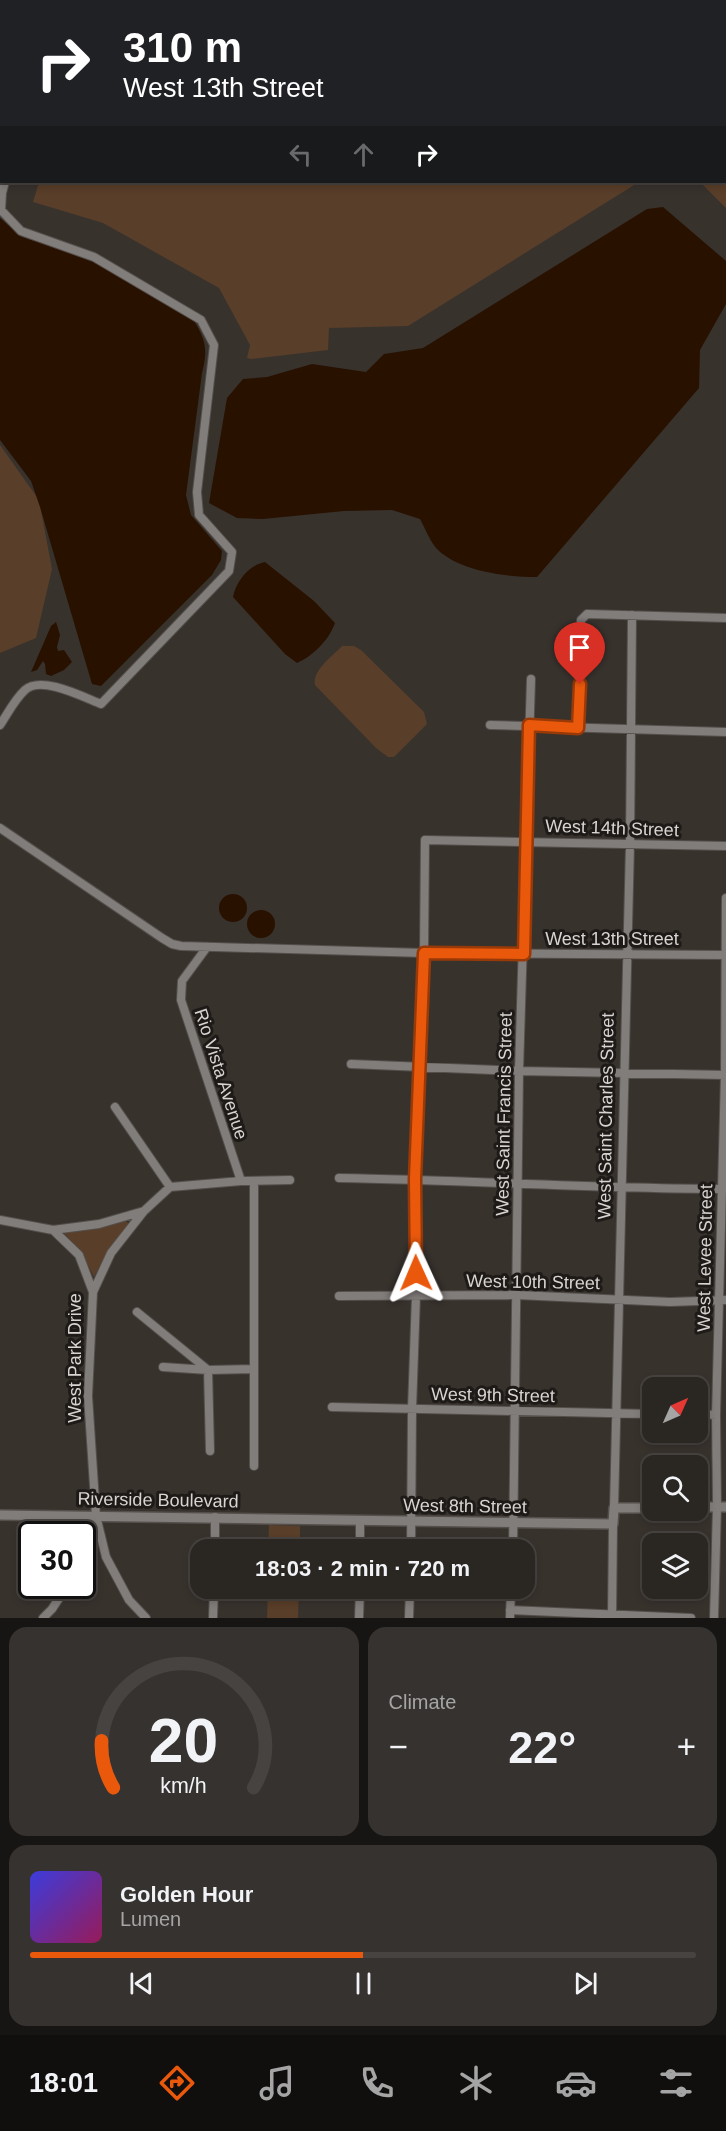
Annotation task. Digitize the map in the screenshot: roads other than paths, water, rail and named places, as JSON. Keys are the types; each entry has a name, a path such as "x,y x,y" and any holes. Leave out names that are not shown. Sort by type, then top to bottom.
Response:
{"street":[{"path":"0,724 26,689 35,684 47,684 101,704 229,572 232,552 199,515 197,492 214,345 201,320 94,257 21,231 1,210 5,183"},
{"path":"578,728 581,620 587,614 726,618"},
{"name":"West Saint Charles Street","path":"612,1617 630,844 632,615"},
{"name":"West Saint Francis Street","path":"513,1539 519,1071 531,679"},
{"path":"490,726 529,725 726,732"},
{"name":"West 13th Street","path":"0,828 172,944 424,953 725,955"},
{"name":"West 14th Street","path":"424,953 424,840 525,840 726,846"},
{"name":"West Levee Street","path":"714,1618 722,1506 716,1415 723,1299 726,898"},
{"name":"Rio Vista Avenue","path":"207,947 182,981 181,1000 241,1181"},
{"path":"411,1539 412,1409 416,1296 415,1179 424,953"},
{"path":"351,1064 519,1071 725,1075"},
{"path":"115,1107 170,1187"},
{"path":"339,1178 622,1188 724,1189"},
{"path":"93,1292 111,1253 144,1212 170,1187 241,1181 290,1180"},
{"path":"254,1181 254,1466"},
{"path":"0,1220 53,1230 99,1224 144,1212"},
{"name":"West Park Drive","path":"53,1230 79,1255 93,1292 88,1396 96,1516"},
{"name":"West 10th Street","path":"339,1296 517,1295 670,1302 723,1299"},
{"path":"137,1312 208,1370 210,1451"},
{"path":"163,1367 208,1370 253,1369"},
{"path":"717,1403 726,1403"},
{"name":"West 9th Street","path":"332,1407 642,1413"},
{"path":"708,1415 716,1415"},
{"path":"614,1508 642,1508"},
{"name":"Riverside Boulevard","path":"0,1515 315,1519"},
{"path":"94,1521 96,1516"},
{"path":"96,1516 106,1557 129,1600 146,1618"},
{"path":"214,1539 215,1517"},
{"name":"West 8th Street","path":"315,1519 613,1524"},
{"path":"360,1520 360,1539"},
{"path":"43,1618 59,1599"},
{"path":"213,1618 214,1599"},
{"path":"360,1599 360,1618"},
{"path":"409,1618 410,1599"},
{"path":"511,1599 510,1614 691,1618"}]}
